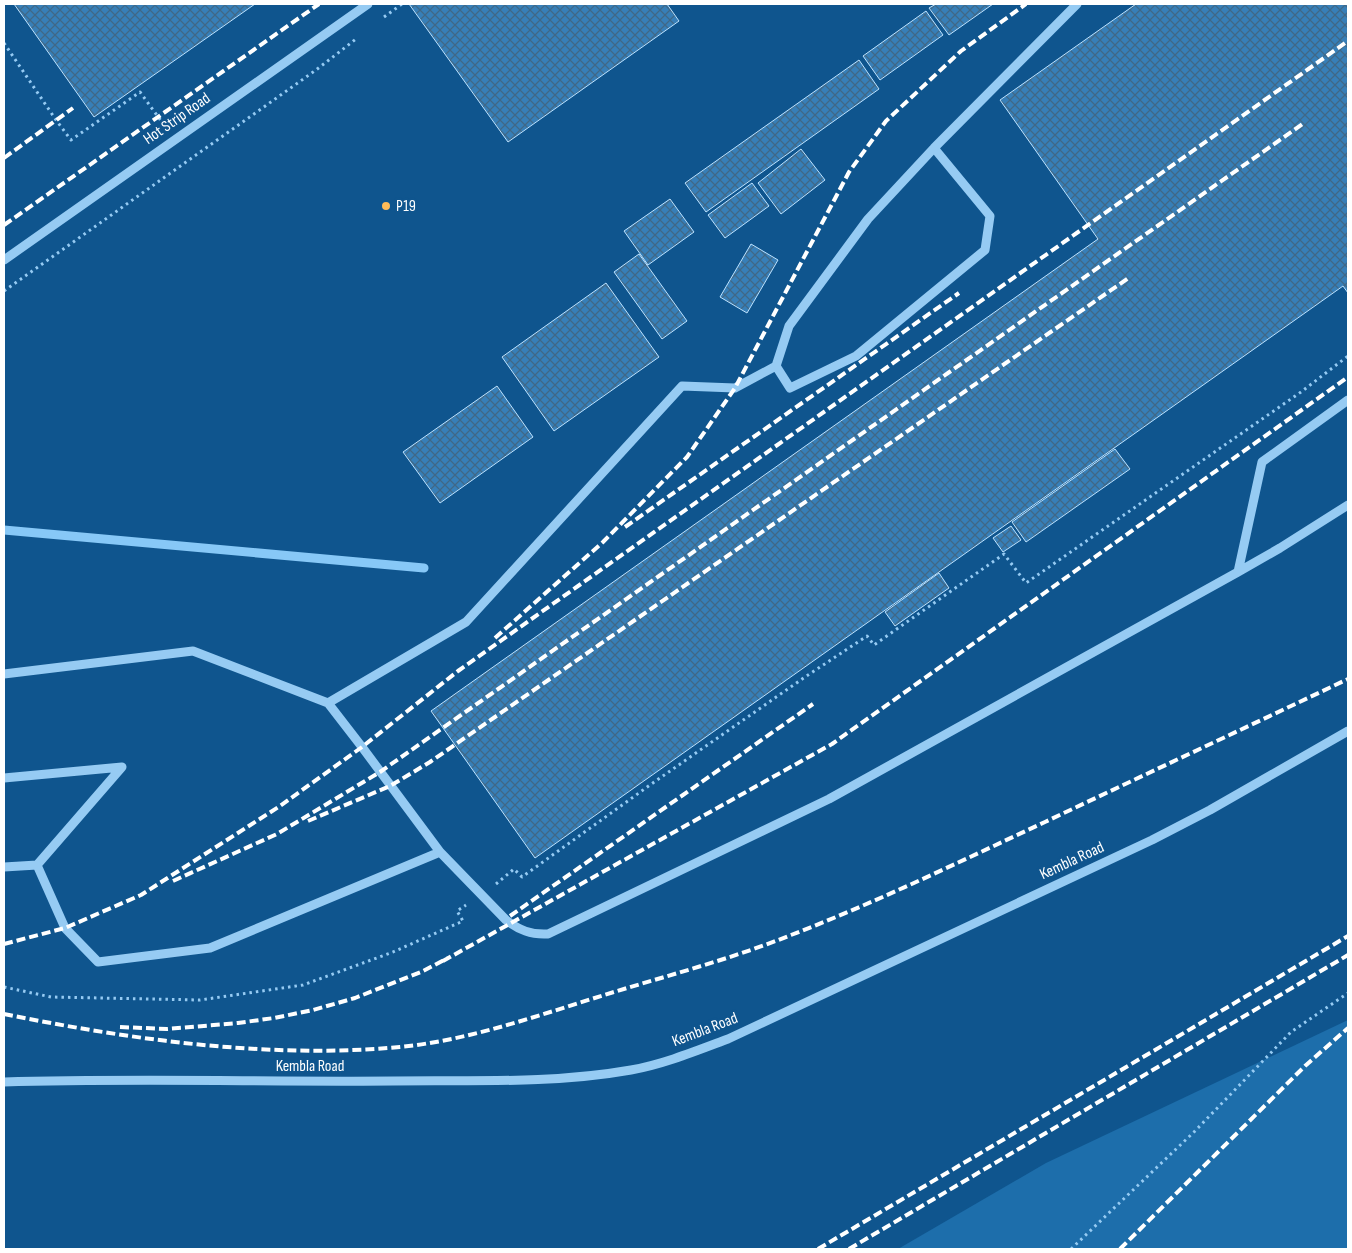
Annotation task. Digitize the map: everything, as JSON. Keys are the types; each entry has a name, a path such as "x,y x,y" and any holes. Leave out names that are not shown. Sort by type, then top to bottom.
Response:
{"street":[{"name":"Hot Strip Road","path":"4,260 368,4"},
{"path":"328,703 466,622 682,386 734,388 776,366 789,326 868,219 934,148 1077,4"},
{"path":"776,366 790,388 856,356 985,250 990,216 934,148"},
{"path":"1238,572 1262,462 1348,400"},
{"path":"4,674 193,652 328,703 440,852 506,920 518,929 537,935 548,934 829,799 1238,572 1348,505"},
{"name":"Kembla Road","path":"4,1082 69,1080 356,1081 563,1079 632,1070 728,1039 1152,840 1210,810 1348,731"},
{"path":"4,778 122,768 37,865 4,867"},
{"path":"37,865 65,928 98,962 210,948 440,852"}],"path":[{"path":"382,19 402,4"},
{"path":"4,291 316,70 360,36"},
{"path":"4,43 71,140 140,92 189,160"},
{"path":"4,987 51,997 200,1000 303,984 393,952 463,921 457,911 482,895 514,869 522,877 650,785 867,636 874,645 1004,554 1026,584 1301,392 1348,356"},
{"path":"1071,1249 1194,1132 1290,1032 1348,993"}],"shaded area":[{"path":"1348,1020 1348,1249 898,1249 1046,1163"}],"building":[{"path":"14,4 255,4 94,117"},
{"path":"409,4 667,4 679,21 508,142"},
{"path":"936,4 993,4 949,35 929,8"},
{"path":"1136,4 1348,4 1348,293 1343,286 535,858 431,711 1098,239 1000,100"},
{"path":"926,11 943,35 880,80 863,56"},
{"path":"859,60 879,89 706,212 685,183"},
{"path":"801,149 825,180 781,214 758,183"},
{"path":"752,183 769,206 725,238 708,215"},
{"path":"670,199 694,232 648,265 624,231"},
{"path":"751,244 778,260 747,313 720,297"},
{"path":"639,254 687,321 662,339 614,272"},
{"path":"606,283 659,357 554,431 502,357"},
{"path":"497,386 533,437 440,503 403,452"},
{"path":"1115,449 1130,469 1026,542 1012,522"},
{"path":"1011,526 1021,540 1003,552 993,538"},
{"path":"939,573 949,588 895,626 885,612"}],"waterway":[{"path":"4,530 424,568"}],"railway":[{"path":"4,225 319,4"},
{"path":"495,638 603,542 687,457 735,388 849,172 886,121 961,51 1026,4"},
{"path":"4,944 65,928 141,895 280,806 362,747 458,671 1348,41"},
{"path":"4,158 73,108"},
{"path":"173,881 277,834 380,772 1304,123"},
{"path":"308,821 390,786 430,762 1130,277"},
{"path":"625,527 959,293"},
{"path":"443,961 832,744 1348,377"},
{"path":"4,1014 151,1039 201,1045 301,1051 400,1047 481,1032 726,958 823,922 950,866 1348,679"},
{"path":"510,916 813,704"},
{"path":"818,1249 1348,936"},
{"path":"849,1249 1348,955"},
{"path":"120,1027 167,1029 238,1023 313,1010 355,998 421,972 448,958"},
{"path":"1120,1249 1305,1066 1348,1028"}],"place":[{"name":"P19","path":"386,206"}]}
